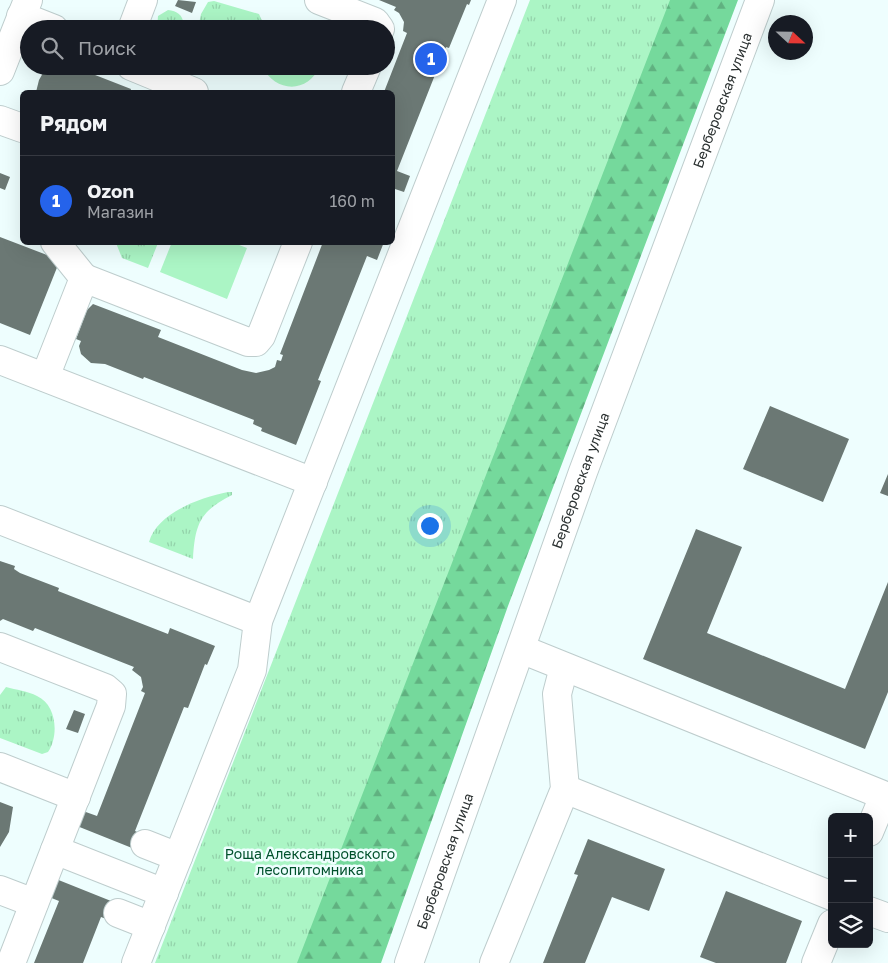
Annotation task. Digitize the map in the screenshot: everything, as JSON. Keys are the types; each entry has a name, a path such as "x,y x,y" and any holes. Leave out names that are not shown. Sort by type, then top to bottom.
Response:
{"street":[{"path":"135,20 143,0"},
{"path":"319,0 371,20"},
{"path":"395,241 403,219 502,0"},
{"name":"Берберовская улица","path":"409,963 583,472 760,0"},
{"path":"20,20 25,8 42,20"},
{"path":"0,71 20,21"},
{"path":"153,75 189,90"},
{"path":"357,90 363,75"},
{"path":"0,120 20,127"},
{"path":"58,245 84,278 248,342 256,342 261,336 297,245"},
{"path":"136,963 252,670 258,621 313,482 394,245"},
{"path":"46,377 84,278"},
{"path":"0,360 313,482"},
{"path":"0,520 258,621"},
{"path":"0,647 105,688 112,694 111,706 11,963"},
{"path":"520,649 886,796 873,824"},
{"path":"494,963 565,789 557,694 564,667"},
{"path":"0,767 76,797"},
{"path":"565,789 828,894"},
{"path":"145,844 178,857"},
{"path":"55,850 164,893"},
{"path":"0,890 34,903"},
{"path":"873,912 888,918"},
{"path":"118,914 151,926"},
{"path":"816,963 828,934"}],"green space":[{"name":"Роща Александровского лесопитомника","path":"530,0 670,0 297,963 155,963"},
{"name":"Роща Александровского лесопитомника","path":"545,0 738,0 508,606 381,963 162,963"},
{"path":"214,1 259,14 262,20 200,20 208,2"},
{"path":"168,10 181,16 182,20 158,20 158,16"},
{"path":"268,75 315,75 308,82 291,87 275,81"},
{"path":"117,245 157,245 148,268 122,258"},
{"path":"171,245 239,245 247,248 227,299 160,272"},
{"path":"232,492 232,495 213,507 201,520 195,536 193,559 149,542 161,523 181,508 193,502"},
{"path":"6,687 33,694 44,700 49,706 55,730 52,745 48,752 42,754 0,738 0,695"}],"building":[{"path":"178,0 196,2 192,13 175,6"},
{"path":"379,0 471,0 469,5 467,4 449,48 446,47 397,171 410,176 404,192 395,189 395,90 385,90 391,75 395,75 395,64 407,33 403,31 404,22 399,13 394,10 396,7"},
{"path":"42,75 95,75 131,89 36,90"},
{"path":"0,173 10,177 5,190 0,188"},
{"path":"0,237 60,260 30,335 0,323"},
{"path":"322,245 383,245 377,260 367,256 318,380 321,381 296,445 261,431 262,428 253,424 254,420 144,377 143,379 105,364 91,363 81,354 79,346 81,341 76,339 87,310 93,304 161,330 158,337 242,370 256,373 269,370 275,367 277,360 281,361 283,355 280,354"},
{"path":"770,406 849,439 823,502 743,469"},
{"path":"888,474 888,496 880,493"},
{"path":"696,529 742,547 707,633 845,689 888,582 888,692 865,749 643,659"},
{"path":"0,561 15,566 14,569 20,573 59,588 58,591 168,634 170,628 215,646 207,665 205,664 188,708 184,707 135,831 148,837 142,852 77,826 83,811 97,816 145,693 141,691 143,687 141,677 132,670 134,667 35,628 33,631 3,619 0,621"},
{"path":"74,710 85,714 78,733 66,729"},
{"path":"0,802 13,807 9,832 0,847"},
{"path":"588,839 665,869 649,911 612,897 585,963 543,963 578,875 574,874"},
{"path":"56,879 121,905 114,922 101,917 83,963 34,963 59,901 49,897"},
{"path":"726,891 802,921 786,963 716,963 700,957"}],"place":[{"name":"Ozon","path":"431,59"}]}
